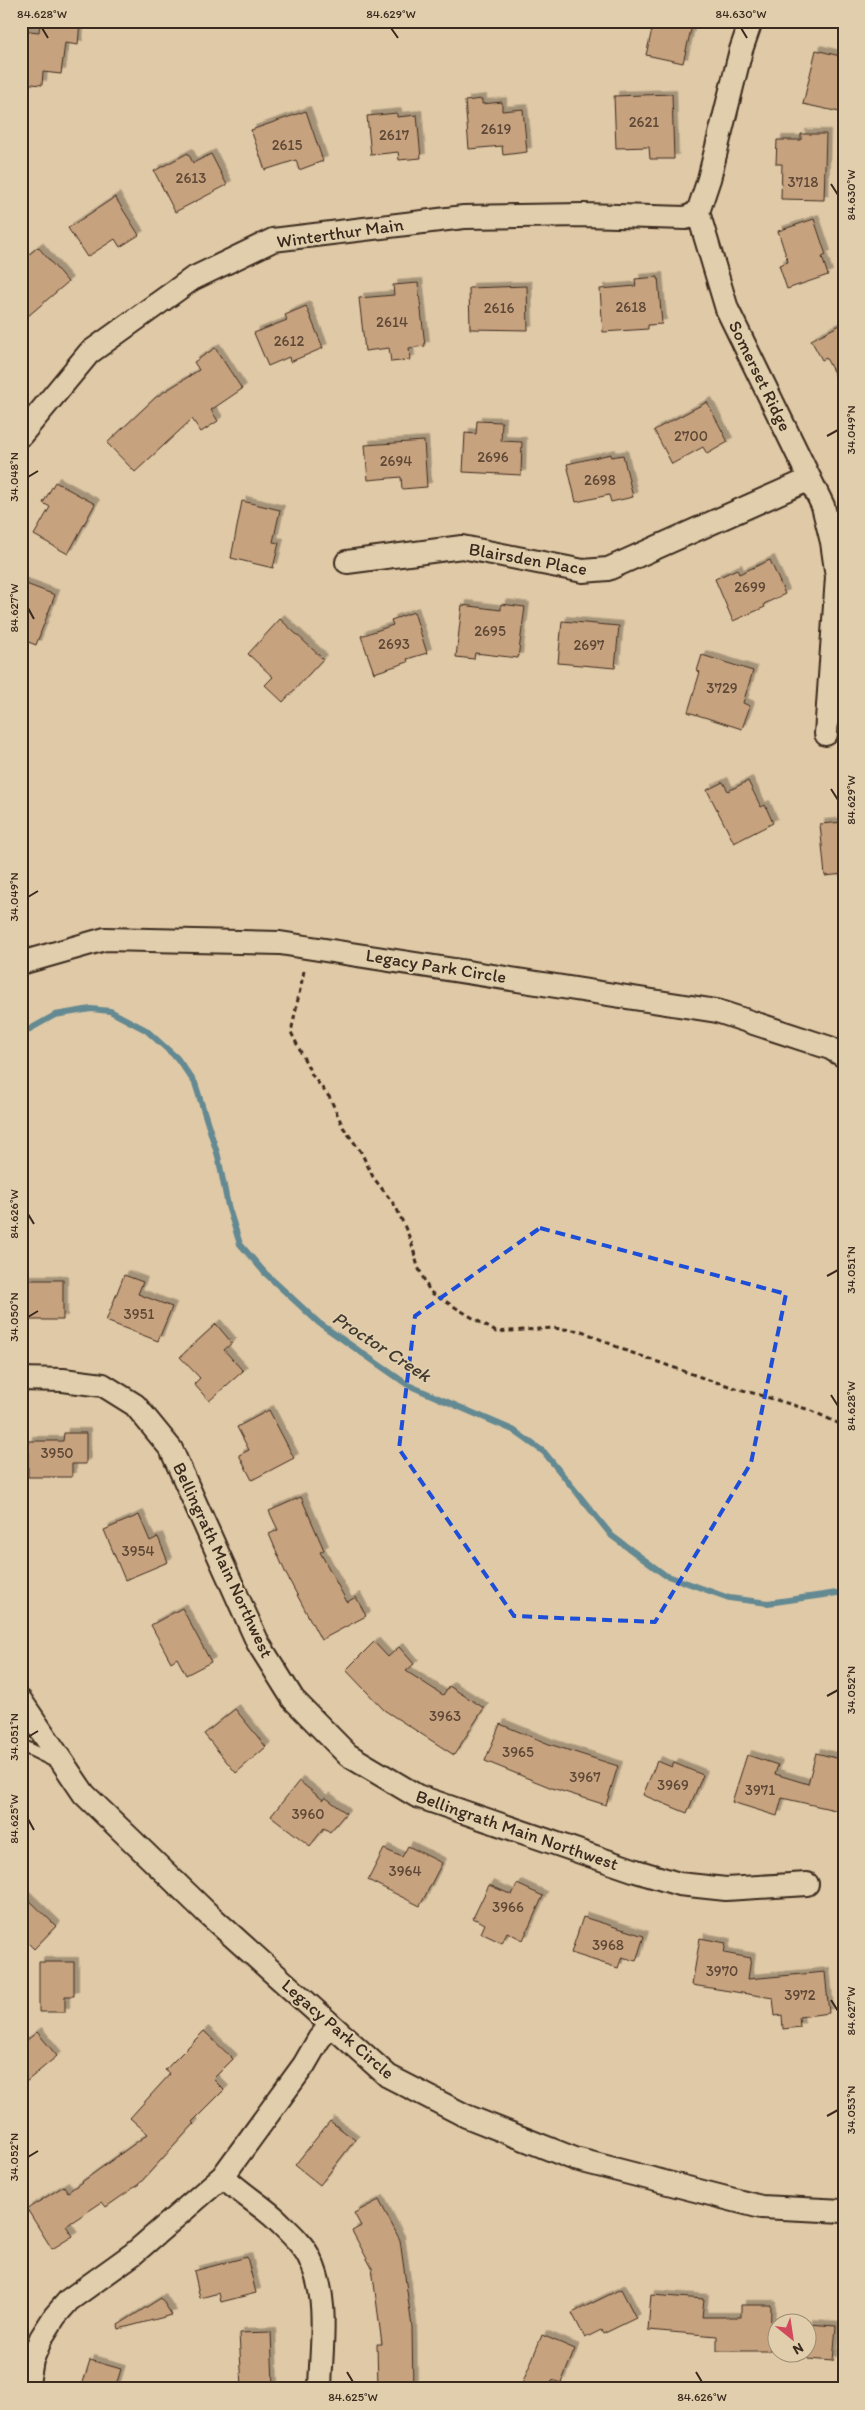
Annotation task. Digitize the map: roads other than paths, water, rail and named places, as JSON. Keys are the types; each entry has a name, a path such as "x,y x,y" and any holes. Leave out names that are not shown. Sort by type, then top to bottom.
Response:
{"street":[{"path":"698,212 710,179 741,50 751,21"},
{"name":"Winterthur Main","path":"21,435 89,353 192,279 273,240 464,217 582,215 686,218 698,212"},
{"name":"Somerset Ridge","path":"698,212 727,310 823,506 832,542 838,577 826,734"},
{"name":"Blairsden Place","path":"347,562 462,548 583,571 608,569 810,479"},
{"name":"Legacy Park Circle","path":"21,963 105,939 280,942 717,1011 830,1048 844,1056"},
{"name":"Bellingrath Main Northwest","path":"21,1379 63,1380 103,1385 135,1405 171,1449 258,1643 293,1699 348,1755 417,1796 679,1884 726,1889 807,1884"},
{"name":"Legacy Park Circle","path":"21,1701 90,1801 207,1914 388,2076 466,2116 575,2159 761,2207 844,2211"},
{"path":"27,2389 32,2360 42,2338 64,2305 177,2218 223,2176 304,2065 319,2039 331,2025"},
{"path":"223,2176 236,2189 276,2219 309,2255 318,2278 323,2307 320,2389"}],"lane":[{"path":"21,1745 66,1768"}],"waterway":[{"name":"Proctor Creek","path":"21,1034 55,1015 91,1009 110,1011 146,1030 177,1058 195,1083 218,1156 228,1206 240,1244 265,1273 319,1323 408,1385 513,1430 544,1452 612,1536 665,1575 729,1598 768,1603 844,1592"}]}
